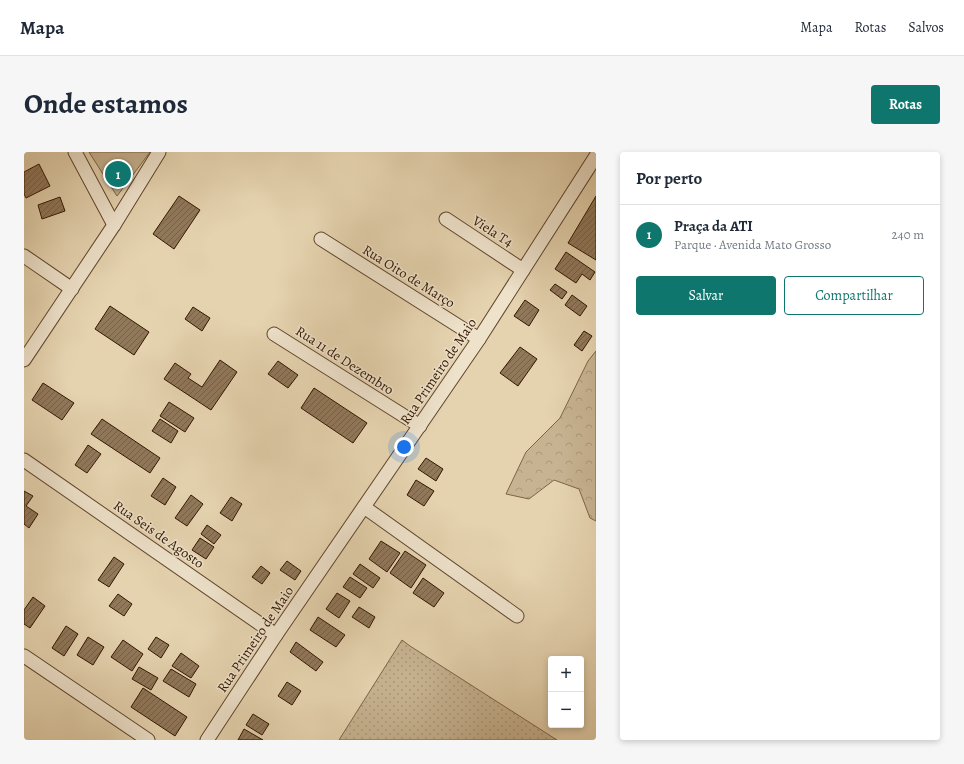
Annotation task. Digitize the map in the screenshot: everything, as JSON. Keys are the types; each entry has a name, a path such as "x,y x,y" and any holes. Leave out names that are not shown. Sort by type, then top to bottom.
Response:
{"street":[{"path":"75,152 114,225"},
{"path":"24,360 114,225 159,152"},
{"name":"Rua Primeiro de Maio","path":"207,740 276,635 479,339 596,156"},
{"name":"Viela T4","path":"446,219 523,270"},
{"name":"Rua Oito de Março","path":"321,239 479,339"},
{"path":"24,256 72,289"},
{"name":"Rua 11 de Dezembro","path":"274,334 420,426"},
{"name":"Rua Seis de Agosto","path":"24,460 276,635"},
{"path":"364,507 517,616"},
{"path":"24,656 148,740"}],"green space":[{"path":"89,152 150,152 117,196"},
{"path":"596,351 596,521 590,518 579,489 554,480 529,499 506,494 526,452 560,418 588,361"},
{"path":"402,640 410,646 557,740 339,740"}],"building":[{"path":"39,164 50,186 26,198 24,194 24,172"},
{"path":"179,196 200,210 174,249 153,234"},
{"path":"596,196 596,260 568,243"},
{"path":"60,197 65,211 42,219 38,205"},
{"path":"566,252 595,272 590,280 582,274 576,283 555,269"},
{"path":"555,284 567,292 562,299 550,290"},
{"path":"572,295 587,306 580,316 565,305"},
{"path":"525,300 539,310 529,326 514,316"},
{"path":"110,306 149,332 134,355 95,329"},
{"path":"193,307 210,318 202,331 185,319"},
{"path":"584,331 592,336 582,351 574,345"},
{"path":"520,347 537,359 518,386 500,373"},
{"path":"220,360 237,372 211,410 164,379 175,363 191,374 188,378 202,387"},
{"path":"278,361 298,375 288,388 268,374"},
{"path":"43,383 74,403 62,420 32,400"},
{"path":"314,388 367,423 353,443 301,408"},
{"path":"169,402 194,418 185,432 160,416"},
{"path":"102,419 160,458 150,473 91,434"},
{"path":"160,419 178,431 171,443 152,431"},
{"path":"88,445 101,454 87,473 75,465"},
{"path":"426,458 443,469 436,481 418,469"},
{"path":"163,478 176,487 165,505 151,496"},
{"path":"416,480 434,491 424,506 407,495"},
{"path":"24,491 33,496 26,506 38,514 29,528 24,524"},
{"path":"191,495 203,504 187,526 175,518"},
{"path":"231,497 242,504 232,521 220,513"},
{"path":"207,525 221,535 214,544 201,534"},
{"path":"200,538 214,547 206,559 192,550"},
{"path":"381,541 400,553 387,572 369,559"},
{"path":"405,551 426,565 411,588 390,573"},
{"path":"114,557 124,564 109,587 98,580"},
{"path":"287,561 301,571 295,580 280,570"},
{"path":"360,564 380,578 373,588 353,574"},
{"path":"261,566 270,573 262,584 252,577"},
{"path":"350,577 367,588 360,598 343,587"},
{"path":"423,578 444,593 434,607 413,593"},
{"path":"337,593 350,601 339,618 326,609"},
{"path":"118,594 132,604 124,616 109,606"},
{"path":"33,597 45,606 30,628 24,624 24,610"},
{"path":"359,607 375,617 369,628 352,617"},
{"path":"318,617 345,635 336,647 310,630"},
{"path":"66,626 78,634 64,656 52,648"},
{"path":"88,637 104,647 93,665 77,655"},
{"path":"156,637 169,645 161,658 148,649"},
{"path":"123,640 143,654 132,671 111,657"},
{"path":"296,642 323,662 316,671 290,652"},
{"path":"181,653 199,666 191,678 172,666"},
{"path":"139,667 158,678 151,690 132,679"},
{"path":"171,669 196,684 189,697 163,681"},
{"path":"287,682 301,691 292,705 278,696"},
{"path":"143,688 187,717 175,736 131,707"},
{"path":"253,714 269,724 262,735 246,725"},
{"path":"244,729 263,740 238,740"}],"place":[{"name":"Praça da ATI","path":"118,174"}]}
